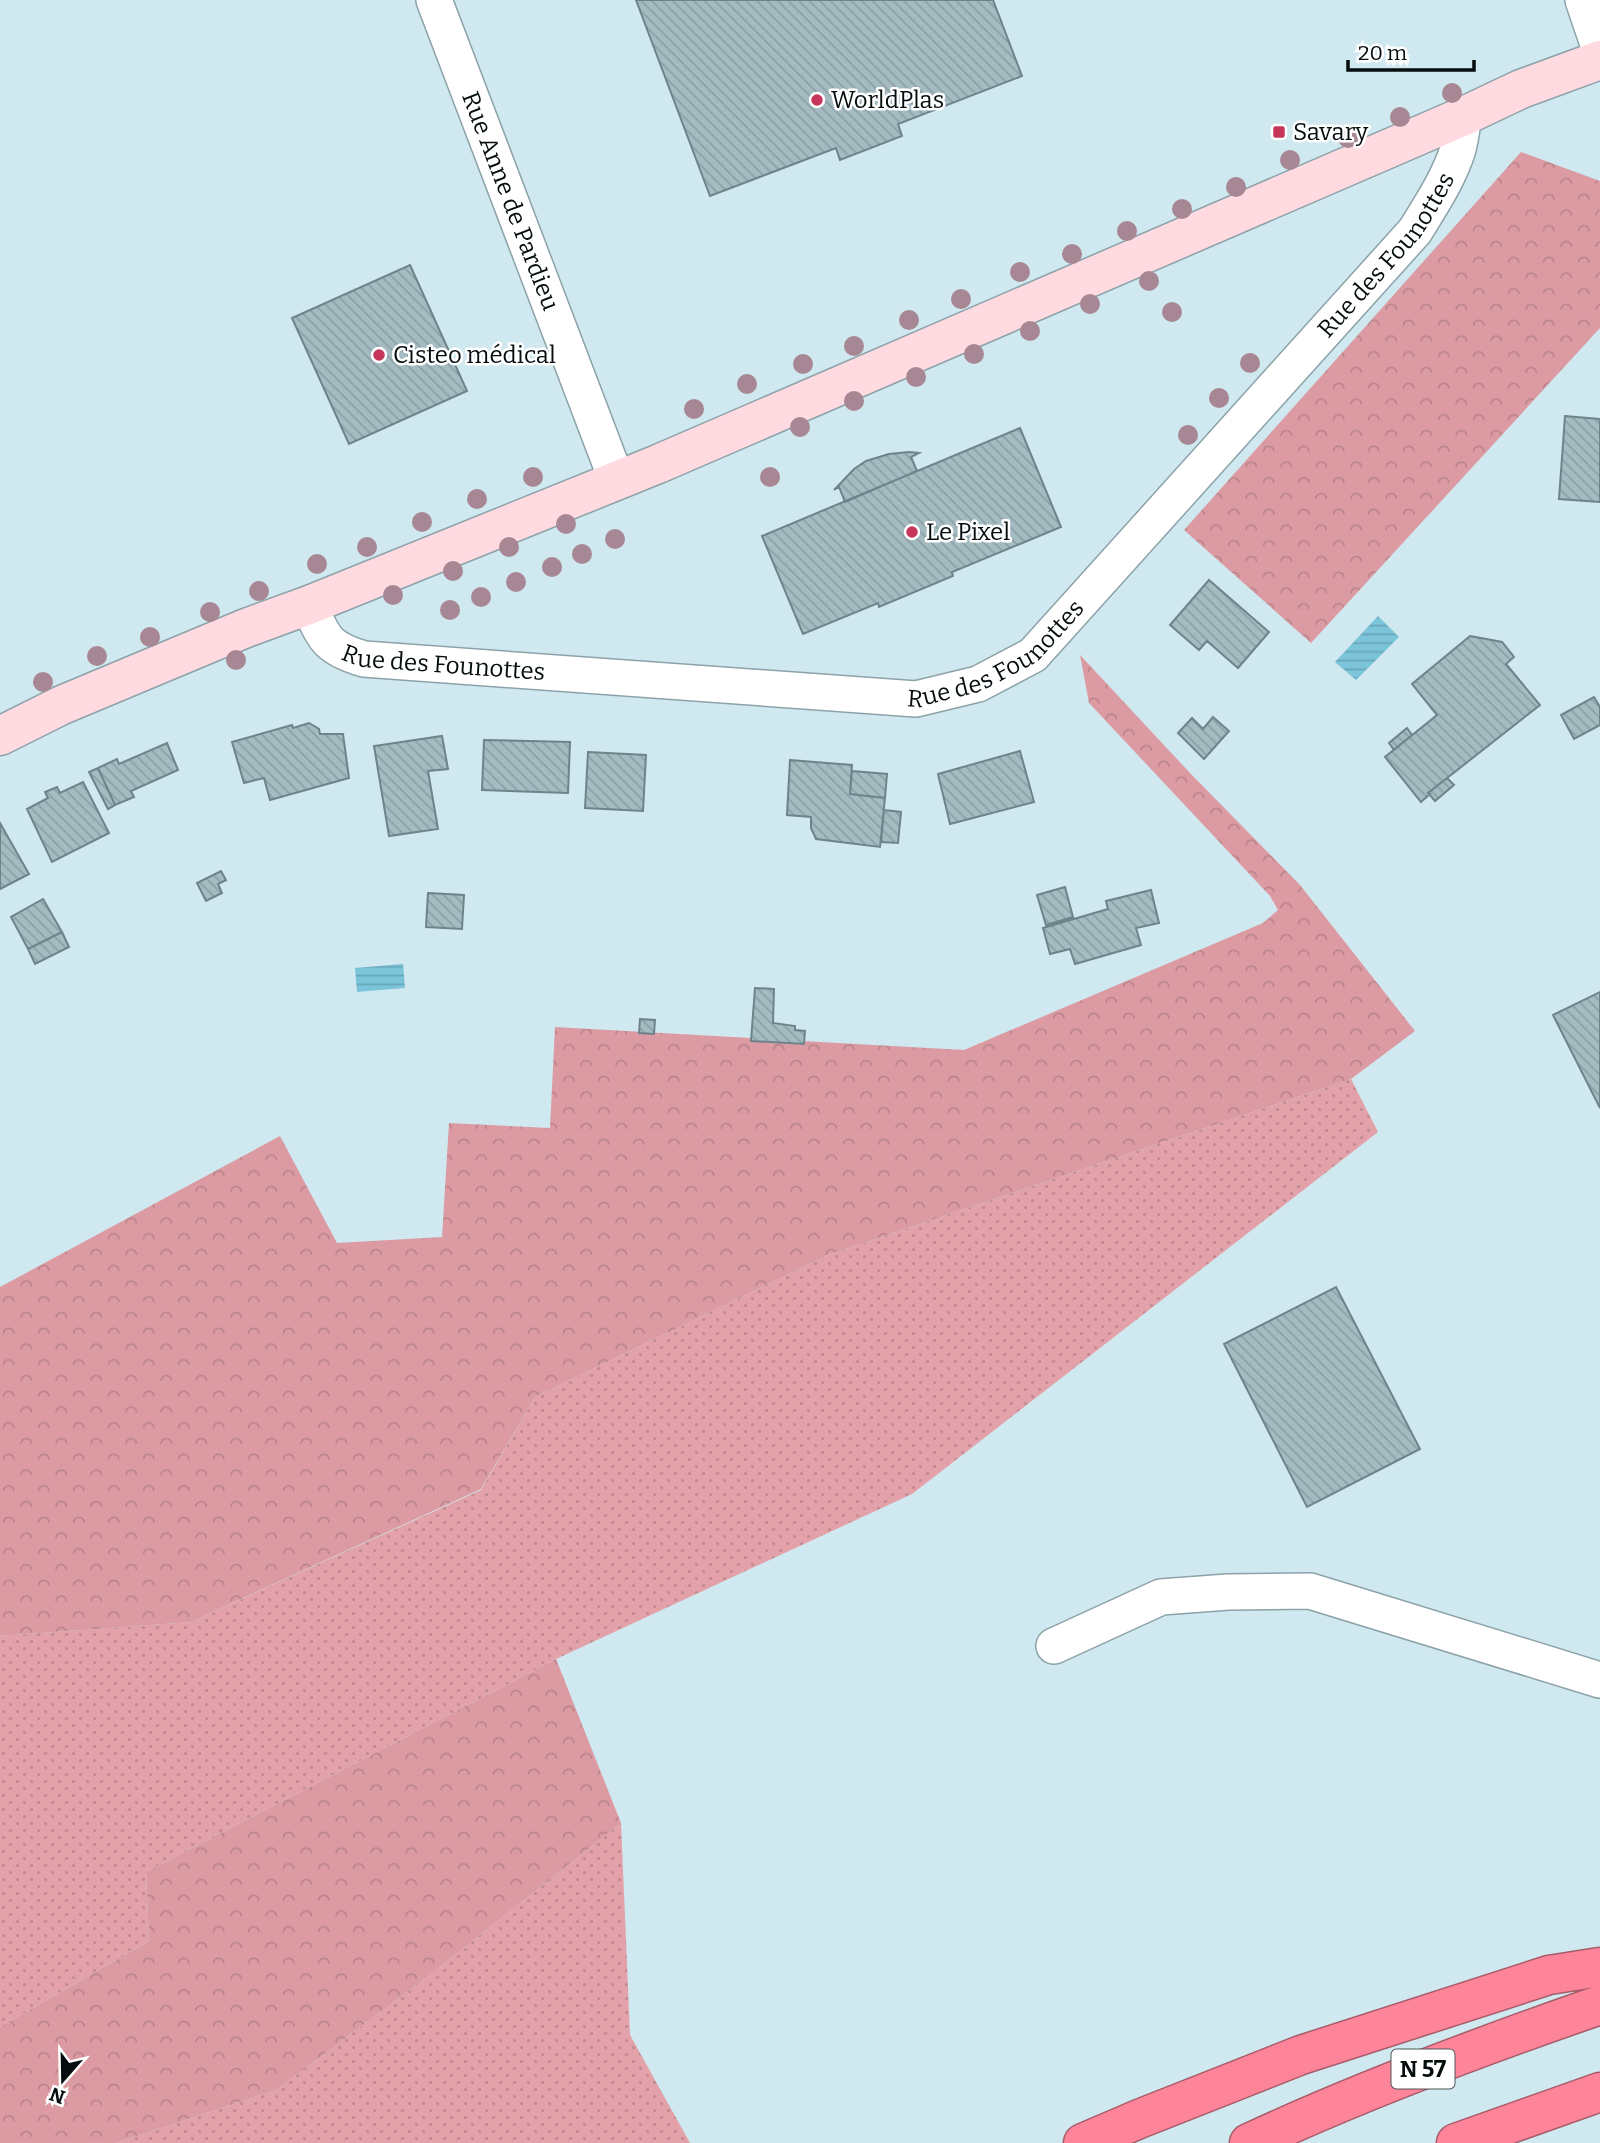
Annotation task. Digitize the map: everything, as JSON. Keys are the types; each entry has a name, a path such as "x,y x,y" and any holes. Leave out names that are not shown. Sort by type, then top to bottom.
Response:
{"highway":[{"path":"1083,2143 1301,2055 1549,1975 1600,1967"},
{"name":"N 57","path":"1249,2143 1461,2053 1600,2005"},
{"path":"1455,2143 1600,2092"}],"street":[{"name":"Rue Anne de Pardieu","path":"434,0 617,481"},
{"path":"1583,0 1600,50"},
{"name":"Rue des Founottes","path":"0,736 62,705 246,628 617,481 1521,89 1600,60"},
{"name":"Rue des Founottes","path":"309,605 325,640 343,653 364,659 916,699 978,684 1033,655 1415,231 1448,173 1457,150 1464,116"},
{"path":"1054,1646 1161,1597 1228,1592 1310,1591 1600,1680"}],"shaded area":[{"path":"1351,1079 1378,1132 912,1494 556,1659 146,1872 149,1941 0,2027 0,1636 191,1622 481,1490 535,1397 828,1255"},
{"path":"621,1823 630,2035 690,2143 116,2143 276,2090 426,1978"}],"green space":[{"path":"1521,152 1600,181 1600,328 1311,643 1184,530"},
{"path":"1080,655 1300,885 1415,1031 1351,1079 828,1255 535,1397 481,1489 191,1622 0,1636 0,1287 280,1136 337,1243 442,1237 449,1123 550,1128 555,1027 964,1050 1263,923 1278,910 1270,896 1089,703"},
{"path":"556,1659 621,1823 426,1978 276,2090 116,2143 0,2143 0,2027 149,1941 146,1872"}],"water":[{"path":"1378,616 1399,637 1356,680 1335,662"},
{"path":"403,964 405,988 357,992 355,968"}],"building":[{"name":"WorldPlas","path":"636,0 993,0 1022,76 898,124 902,136 840,160 836,148 710,196"},
{"name":"Cisteo médical","path":"410,265 467,391 349,444 292,318"},
{"path":"1565,416 1600,419 1600,502 1559,499"},
{"name":"Le Pixel","path":"1020,428 1061,527 952,572 953,576 879,607 878,603 803,634 762,536"},
{"path":"919,453 911,457 917,471 845,502 839,487 834,490 854,469 866,461 889,454"},
{"path":"1209,580 1269,632 1238,668 1207,641 1199,650 1170,625"},
{"path":"1470,636 1502,642 1514,657 1506,664 1540,705 1428,793 1430,794 1421,802 1385,757 1437,715 1412,684"},
{"path":"1594,697 1600,707 1600,725 1574,739 1561,715"},
{"path":"1213,717 1229,731 1204,759 1178,733 1192,718 1203,729"},
{"path":"309,723 319,729 320,734 343,734 349,778 270,800 264,778 244,783 232,742 292,725 293,728"},
{"path":"1407,728 1412,735 1394,750 1389,743"},
{"path":"442,736 448,769 428,771 438,829 389,836 374,746"},
{"path":"484,740 570,742 568,793 482,790"},
{"path":"167,743 178,770 131,791 134,797 115,805 98,768 117,759 119,764"},
{"path":"1020,751 1034,802 950,824 938,774"},
{"path":"588,752 646,755 643,811 585,808"},
{"path":"790,760 852,765 850,794 885,798 880,847 816,839 811,828 811,817 787,815"},
{"path":"98,768 115,805 108,809 89,772"},
{"path":"852,771 887,774 885,798 850,794"},
{"path":"1447,778 1454,785 1435,801 1428,793"},
{"path":"83,782 109,833 52,862 27,809 48,798 45,792 57,787 60,793"},
{"path":"884,810 901,812 898,843 881,842"},
{"path":"0,823 29,874 0,889"},
{"path":"221,871 226,880 218,884 222,893 206,901 197,883"},
{"path":"1065,887 1073,917 1046,925 1037,895"},
{"path":"1151,890 1159,923 1136,928 1141,945 1075,964 1070,949 1050,954 1043,928 1108,909 1106,901"},
{"path":"428,893 464,895 462,929 426,927"},
{"path":"43,899 62,932 28,949 11,917"},
{"path":"62,932 69,947 35,964 28,949"},
{"path":"755,988 774,989 773,1023 795,1026 795,1030 805,1031 804,1044 751,1041"},
{"path":"1600,992 1600,1108 1553,1015"},
{"path":"640,1019 655,1020 654,1034 639,1033"},
{"path":"1336,1287 1420,1449 1307,1507 1224,1344"}],"place":[{"name":"WorldPlas","path":"817,100"},
{"name":"Savary","path":"1279,132"},
{"name":"Cisteo médical","path":"379,355"},
{"name":"Le Pixel","path":"912,532"}]}
